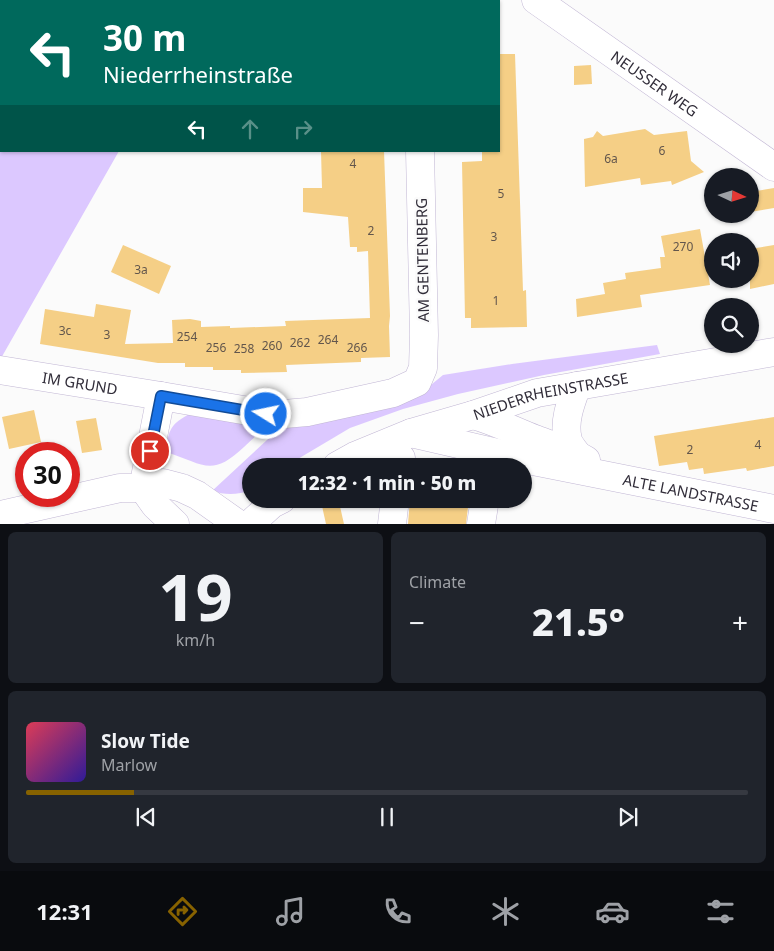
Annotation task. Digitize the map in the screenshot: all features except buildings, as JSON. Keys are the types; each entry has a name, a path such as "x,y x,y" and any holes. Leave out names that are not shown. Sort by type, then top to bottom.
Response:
{"street":[{"name":"NEUSSER WEG","path":"536,0 774,167"},
{"name":"AM GENTENBERG","path":"161,396 266,414 284,414 307,412 393,393 417,382 423,368 424,335 420,152"},
{"name":"NIEDERRHEINSTRASSE","path":"351,458 411,433 473,415 537,393 774,352"},
{"name":"IM GRUND","path":"0,370 161,396"},
{"path":"576,453 568,441 568,420 570,405 577,386"},
{"path":"161,396 143,488 156,505 175,524"},
{"name":"ALTE LANDSTRASSE","path":"473,415 492,420 536,440 576,453 608,475"},
{"name":"ALTE LANDSTRASSE","path":"411,433 488,458"},
{"name":"ALTE LANDSTRASSE","path":"532,465 608,475 774,509"},
{"path":"0,515 120,488 143,488 163,483 182,488 212,504 238,524"},
{"path":"250,524 268,508"},
{"path":"392,524 395,508"},
{"path":"481,524 484,508"}],"shaded area":[{"path":"0,152 118,152 0,360"},
{"path":"657,345 660,354 544,375 458,394 403,409 350,428 299,458 248,458 281,427 357,410 393,407 420,394 443,375"},
{"path":"191,413 261,426 254,438 233,457 223,463 207,466 166,452 172,428 179,420"},
{"path":"242,463 242,493 232,494 212,491"}],"route":[{"path":"150,451 161,396 266,414"}]}
